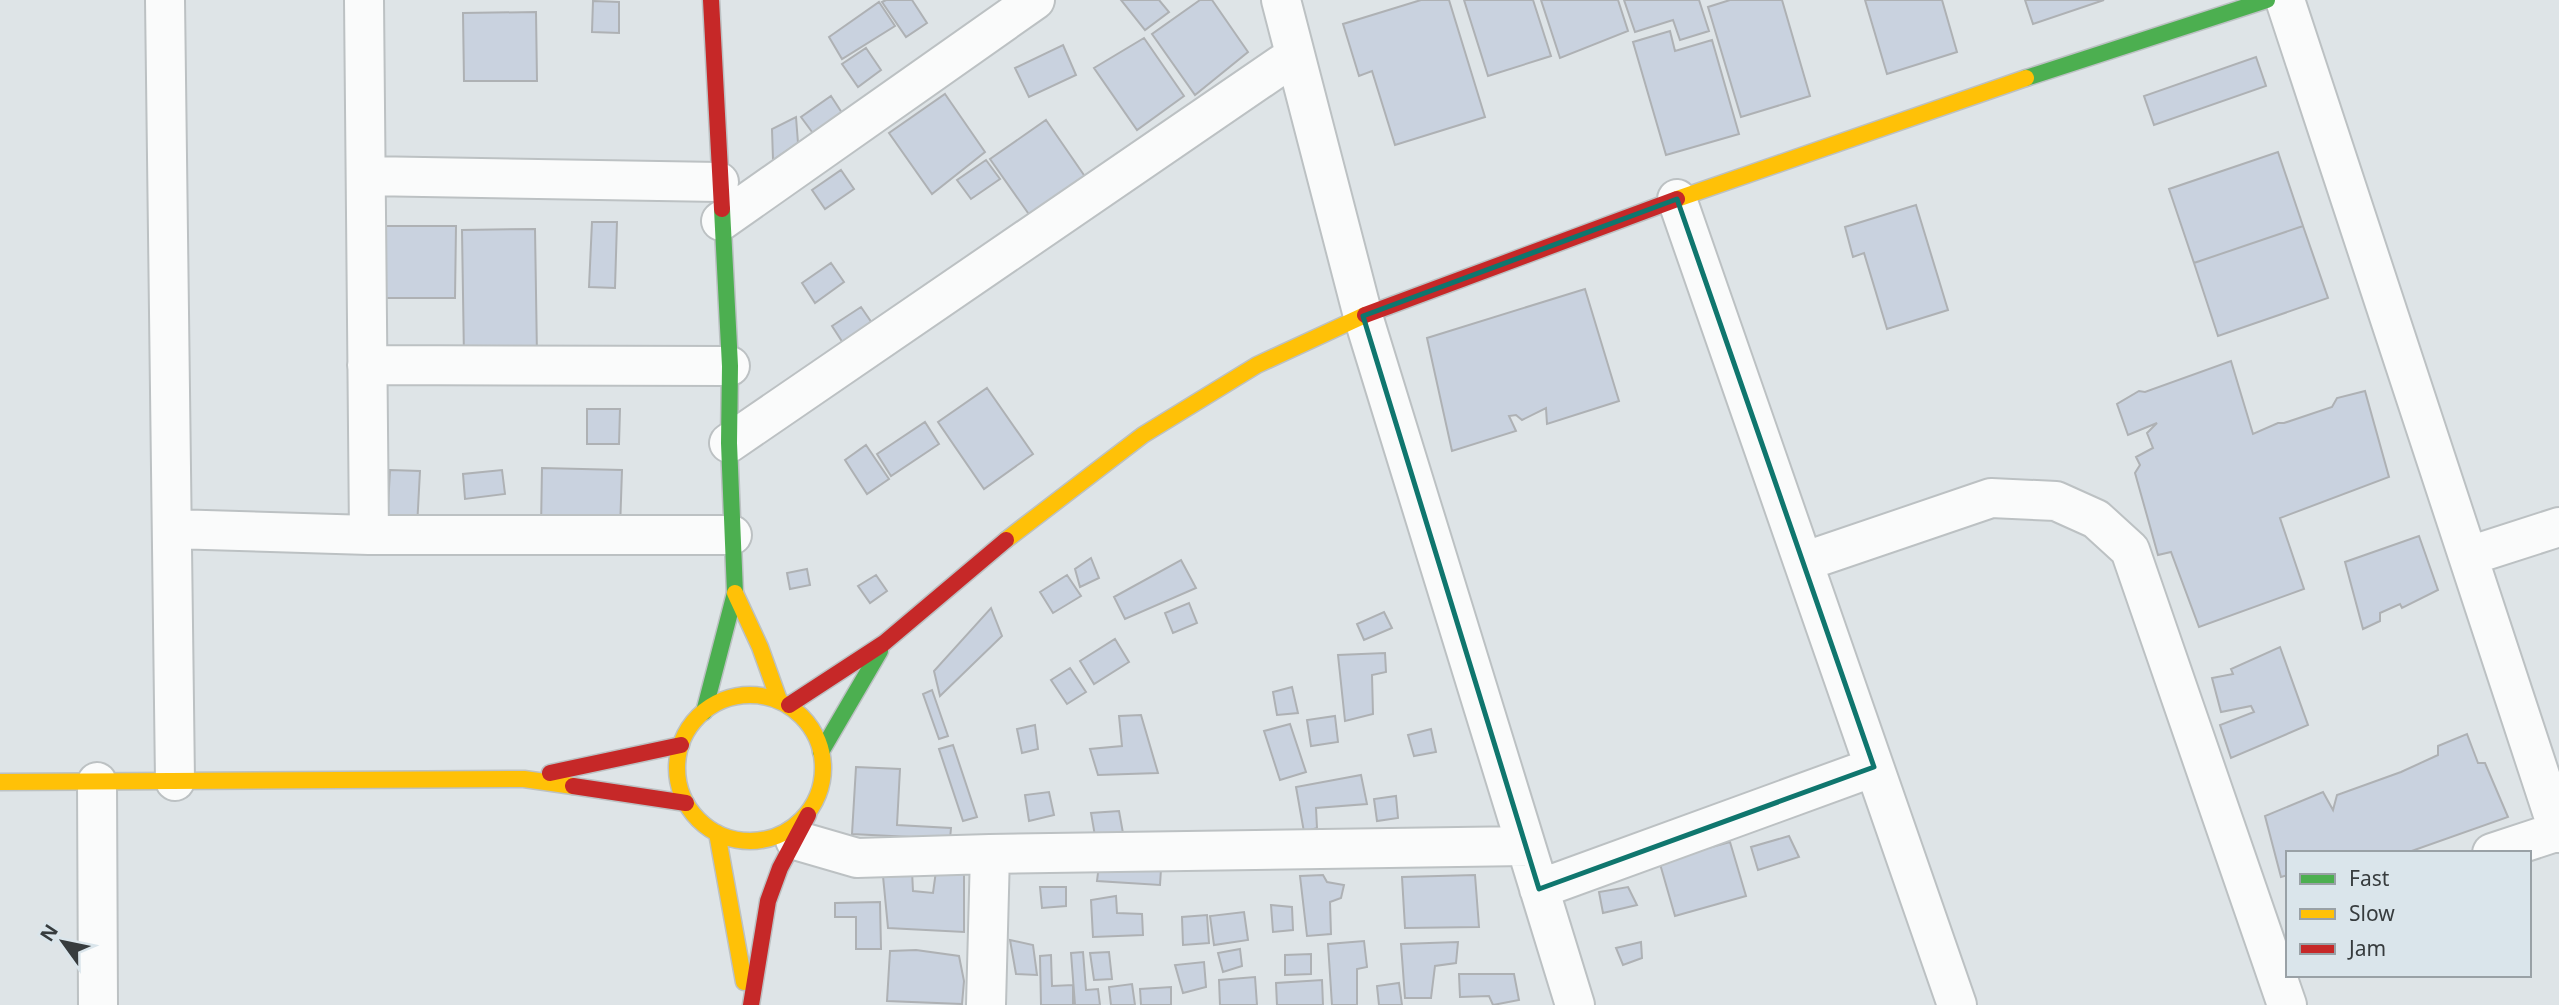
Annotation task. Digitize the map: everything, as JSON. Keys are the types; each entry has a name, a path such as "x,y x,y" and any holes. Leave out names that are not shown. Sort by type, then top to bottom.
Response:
{"street":[{"path":"165,0 175,781"},
{"path":"364,0 369,536"},
{"path":"704,712 735,593 729,443 730,366 711,0"},
{"path":"721,221 1035,0"},
{"path":"784,703 884,643 1018,529 1143,435 1257,365 1363,316 1676,199 2068,63 2267,0"},
{"path":"2285,0 2559,832 2498,851"},
{"path":"1291,3 1294,56 1363,316 1575,1005"},
{"path":"729,443 1294,56"},
{"path":"366,176 719,182"},
{"path":"1676,199 1957,1005"},
{"path":"367,365 730,366"},
{"path":"1803,562 1991,498 2056,502 2096,519 2130,550 2274,923 2287,1005"},
{"path":"2469,556 2559,527"},
{"path":"172,529 369,536 732,535"},
{"path":"735,593 784,703"},
{"path":"821,752 884,643"},
{"path":"750,1005 768,901 780,868 816,801 822,781 818,740 807,721 784,703 755,695 731,698 704,712 681,745 678,760 679,784 686,803 697,818 726,838 747,841 768,839 787,831 803,818 816,801"},
{"path":"524,779 681,745"},
{"path":"1539,889 1874,767"},
{"path":"0,782 524,779 686,803"},
{"path":"97,782 98,1005"},
{"path":"717,833 729,908 750,1005"},
{"path":"795,840 857,859 990,854 1526,846"},
{"path":"986,1005 990,854"}],"highlighted area":[{"path":"1677,199 1874,767 1539,889 1363,316"}],"building":[{"path":"912,0 927,23 906,37 882,2"},
{"path":"1121,0 1159,0 1169,12 1145,30"},
{"path":"1200,0 1212,0 1248,52 1195,95 1152,34"},
{"path":"1421,0 1449,0 1485,117 1395,145 1372,71 1359,76 1343,24"},
{"path":"1464,0 1533,0 1551,56 1488,76"},
{"path":"1541,0 1618,0 1628,31 1560,58"},
{"path":"1624,0 1699,0 1709,31 1680,40 1673,20 1635,32"},
{"path":"1730,0 1782,0 1810,96 1741,117 1708,7"},
{"path":"1865,0 1942,0 1957,52 1887,74"},
{"path":"2025,0 2104,0 2033,24"},
{"path":"593,1 619,2 619,33 592,32"},
{"path":"879,2 895,26 842,59 829,37"},
{"path":"536,12 537,81 464,81 463,13"},
{"path":"1670,31 1675,51 1712,40 1739,134 1666,155 1633,42"},
{"path":"1144,38 1184,96 1137,130 1094,68"},
{"path":"1063,45 1076,75 1029,97 1015,68"},
{"path":"866,48 881,70 858,87 842,64"},
{"path":"2256,57 2266,86 2154,125 2144,96"},
{"path":"945,94 985,152 932,194 889,133"},
{"path":"831,96 844,116 815,136 801,117"},
{"path":"796,117 798,143 773,160 772,129"},
{"path":"1046,120 1086,178 1033,220 990,159"},
{"path":"2278,152 2303,226 2194,263 2169,189"},
{"path":"986,160 1000,179 971,199 957,180"},
{"path":"841,170 854,189 825,209 812,190"},
{"path":"1916,205 1948,310 1887,329 1864,253 1853,257 1845,227"},
{"path":"592,222 617,222 615,288 589,287"},
{"path":"383,226 456,226 455,298 383,298"},
{"path":"2303,226 2328,298 2218,336 2194,263"},
{"path":"535,229 537,356 464,358 462,230"},
{"path":"831,263 844,282 815,303 802,283"},
{"path":"1585,289 1619,401 1547,424 1546,408 1522,420 1516,415 1509,416 1516,431 1452,451 1427,338"},
{"path":"861,307 874,326 845,346 832,326"},
{"path":"2231,361 2253,434 2278,423 2332,407 2337,398 2365,391 2389,477 2280,518 2304,589 2199,627 2171,552 2158,555 2135,473 2140,465 2136,457 2153,448 2147,433 2157,423 2128,435 2117,404 2139,391 2145,392"},
{"path":"987,388 1033,454 984,489 938,422"},
{"path":"587,409 620,409 619,444 587,444"},
{"path":"925,422 939,444 891,476 877,454"},
{"path":"866,445 889,479 867,494 845,460"},
{"path":"542,468 622,470 620,529 541,528"},
{"path":"390,470 420,471 417,527 387,526"},
{"path":"502,470 505,494 465,499 463,474"},
{"path":"2419,536 2438,590 2402,608 2400,604 2380,613 2380,621 2363,629 2345,562"},
{"path":"1091,558 1099,578 1080,587 1075,569"},
{"path":"1181,560 1196,588 1125,619 1114,597"},
{"path":"807,569 810,585 790,589 787,573"},
{"path":"876,575 887,591 870,603 858,586"},
{"path":"1067,575 1081,596 1053,613 1040,592"},
{"path":"1189,603 1197,623 1173,633 1165,613"},
{"path":"991,608 1002,636 940,696 934,671"},
{"path":"1384,612 1392,628 1364,640 1357,624"},
{"path":"1115,639 1129,662 1094,684 1080,661"},
{"path":"2280,647 2308,725 2231,758 2220,725 2254,712 2251,706 2221,712 2212,678 2233,674 2231,669"},
{"path":"1385,653 1386,672 1372,675 1373,714 1345,721 1338,655"},
{"path":"1070,668 1086,692 1067,704 1051,680"},
{"path":"1292,687 1298,713 1277,715 1273,692"},
{"path":"932,690 948,736 939,739 923,694"},
{"path":"1141,715 1158,773 1098,775 1090,749 1122,746 1119,716"},
{"path":"1335,716 1338,742 1311,746 1307,720"},
{"path":"1290,724 1306,772 1280,780 1264,731"},
{"path":"1035,725 1038,749 1022,753 1017,729"},
{"path":"1431,729 1436,752 1414,756 1408,735"},
{"path":"2467,734 2478,763 2485,763 2508,817 2412,851 2286,851 2286,876 2281,877 2265,816 2323,792 2333,810 2337,795 2401,772 2438,755 2438,746"},
{"path":"953,745 977,817 963,821 939,749"},
{"path":"856,767 900,769 897,825 951,828 950,839 852,834"},
{"path":"1361,775 1367,804 1316,808 1317,828 1304,832 1296,787"},
{"path":"1049,792 1054,815 1029,821 1025,795"},
{"path":"1396,796 1398,818 1377,821 1374,799"},
{"path":"1119,811 1123,833 1095,836 1091,813"},
{"path":"1789,836 1799,857 1758,870 1751,847"},
{"path":"1730,842 1746,896 1675,916 1658,857 1683,855"},
{"path":"1099,865 1161,869 1160,885 1097,881"},
{"path":"964,867 964,932 888,928 883,876 912,871 913,891 933,893 936,871"},
{"path":"1323,875 1327,882 1344,885 1341,898 1330,902 1331,934 1307,936 1300,876"},
{"path":"1475,875 1479,927 1405,928 1402,877"},
{"path":"1040,887 1066,887 1066,906 1042,908"},
{"path":"1628,887 1637,905 1603,913 1599,892"},
{"path":"1116,896 1117,913 1142,914 1143,935 1093,937 1091,900"},
{"path":"880,902 881,949 856,949 856,917 835,917 835,903"},
{"path":"1271,905 1292,907 1293,930 1273,932"},
{"path":"1244,912 1248,940 1214,945 1210,916"},
{"path":"1207,915 1209,943 1183,945 1182,917"},
{"path":"1010,940 1033,945 1037,975 1016,974"},
{"path":"1364,941 1367,967 1357,969 1357,1005 1332,1005 1328,944"},
{"path":"1458,942 1456,963 1435,966 1431,998 1405,998 1401,944"},
{"path":"1641,942 1642,958 1623,965 1616,948"},
{"path":"1240,949 1242,966 1223,972 1218,953"},
{"path":"916,950 959,956 964,981 962,1004 887,1001 890,951"},
{"path":"1083,952 1086,990 1098,989 1100,1005 1075,1005 1071,953"},
{"path":"1109,952 1112,979 1094,980 1090,953"},
{"path":"1311,954 1311,974 1285,975 1285,955"},
{"path":"1051,955 1052,986 1073,985 1073,1005 1041,1005 1040,956"},
{"path":"1204,962 1206,987 1183,993 1175,965"},
{"path":"1459,974 1514,974 1519,1000 1493,1005 1489,996 1460,997"},
{"path":"1255,977 1257,1005 1220,1005 1219,980"},
{"path":"1322,980 1323,1005 1277,1005 1276,983"},
{"path":"1399,983 1402,1005 1379,1005 1377,986"},
{"path":"1132,984 1135,1005 1111,1005 1109,987"},
{"path":"1171,987 1171,1005 1141,1005 1140,989"}],"traffic: fast":[{"path":"2026,78 2267,0"},
{"path":"704,712 735,593 729,443 730,366 722,209"},
{"path":"821,752 880,651"}],"traffic: slow":[{"path":"1677,199 2026,78"},
{"path":"1006,540 1143,435 1257,365 1365,315"},
{"path":"735,593 760,647 779,700"},
{"path":"750,695 778,701 801,717 817,740 823,768 817,796 801,819 778,835 750,841 722,835 699,819 683,796 677,768 683,740 699,717 722,701 750,695"},
{"path":"0,782 524,779 573,786"},
{"path":"717,833 744,982"}],"traffic: jam":[{"path":"711,0 722,209"},
{"path":"1365,315 1677,199"},
{"path":"789,705 884,643 1006,540"},
{"path":"550,773 681,745"},
{"path":"573,786 686,803"},
{"path":"751,1005 768,901 780,868 808,815"}]}
